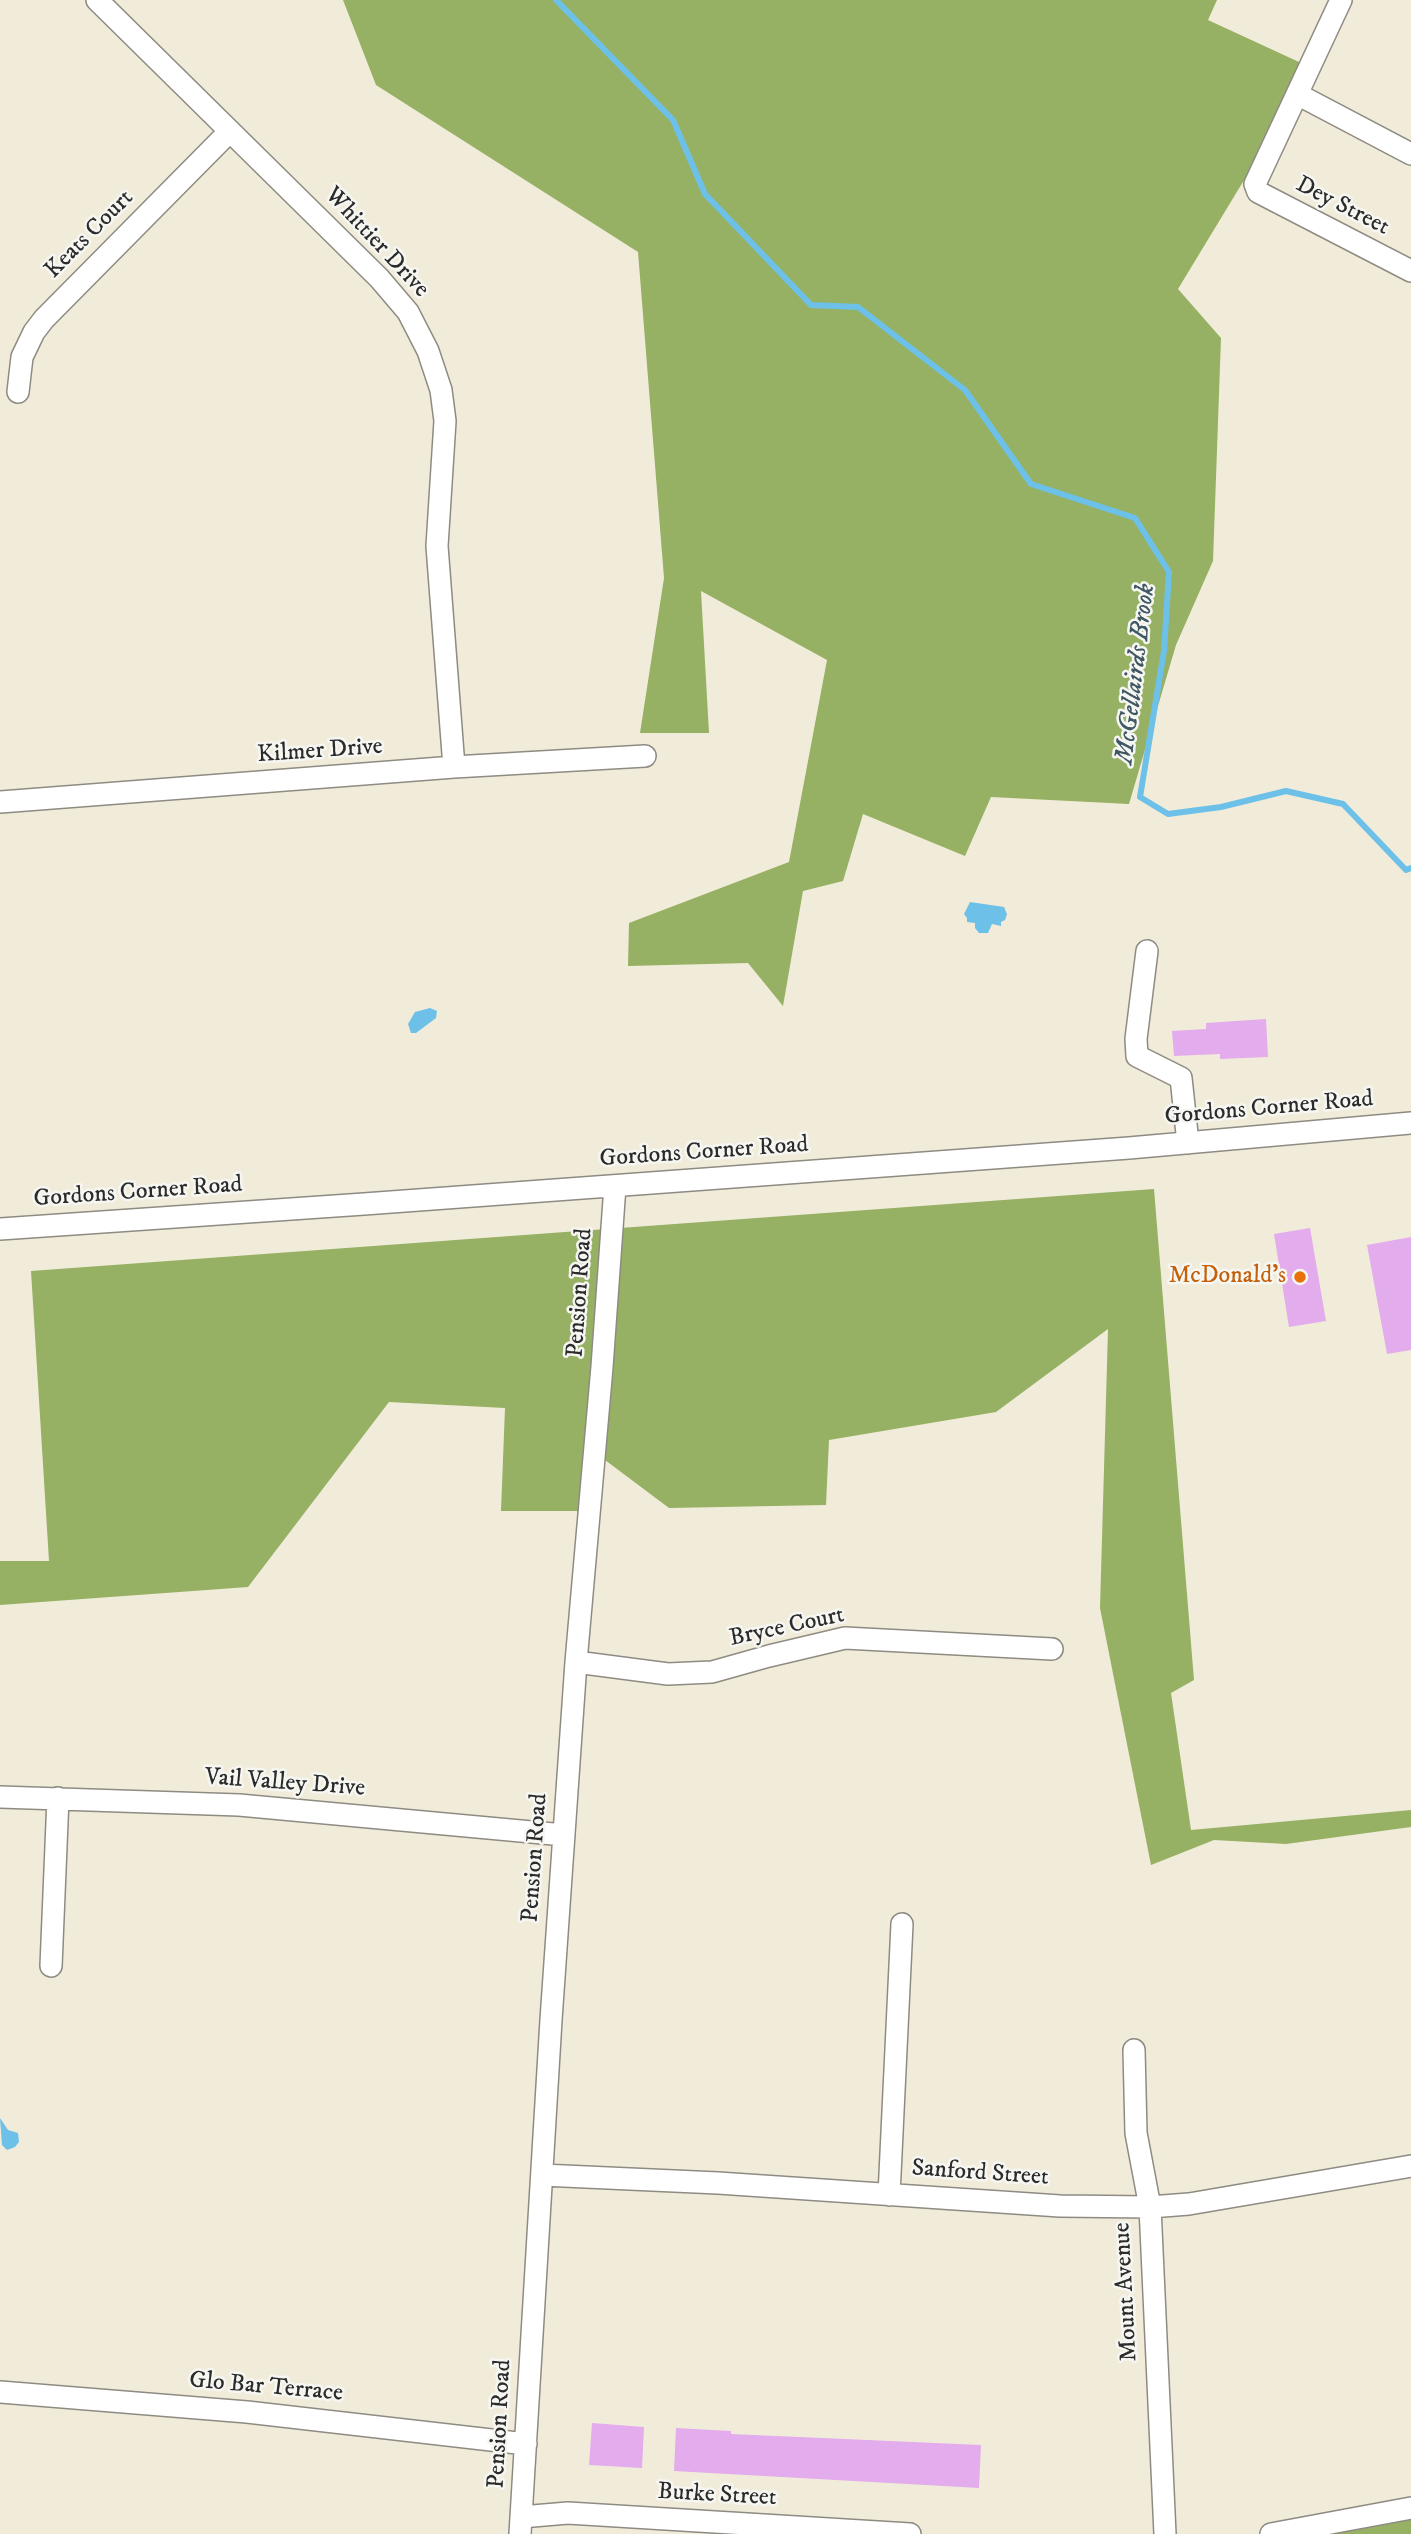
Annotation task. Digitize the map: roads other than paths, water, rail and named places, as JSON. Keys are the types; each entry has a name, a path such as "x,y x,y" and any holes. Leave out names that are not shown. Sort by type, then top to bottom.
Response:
{"street":[{"name":"Whittier Drive","path":"97,0 379,278 408,312 433,365 441,390 445,421 437,546 454,767"},
{"path":"1342,0 1297,94 1411,154"},
{"name":"Dey Street","path":"1297,94 1255,184 1258,192 1408,263"},
{"name":"Keats Court","path":"18,392 22,356 44,319 230,131"},
{"name":"Kilmer Drive","path":"0,802 645,755"},
{"path":"1147,951 1136,1039 1137,1056 1181,1078 1188,1143"},
{"name":"Gordons Corner Road","path":"0,1228 615,1186 1188,1143 1411,1123"},
{"name":"Pension Road","path":"521,2525 576,1662 615,1186"},
{"name":"Bryce Court","path":"576,1662 668,1674 712,1672 845,1638 1052,1648"},
{"name":"Vail Valley Drive","path":"0,1797 239,1805 564,1835"},
{"path":"51,1966 58,1798"},
{"path":"889,2195 902,1924"},
{"name":"Mount Avenue","path":"1134,2050 1136,2133 1150,2207 1165,2534"},
{"name":"Sanford Street","path":"542,2175 1060,2206 1150,2207 1189,2204 1411,2166"},
{"name":"Glo Bar Terrace","path":"0,2392 247,2412 526,2444"},
{"path":"1271,2534 1411,2508"},
{"name":"Burke Street","path":"521,2525 568,2513 910,2534"}],"water":[{"path":"970,902 1004,907 1007,914 1005,920 1001,922 1001,926 992,924 988,933 979,933 975,923 967,922 964,914"},
{"path":"430,1008 437,1011 436,1018 416,1033 411,1033 408,1024 415,1012"},
{"path":"0,2118 8,2130 18,2133 19,2142 7,2150 2,2145"}],"waterway":[{"name":"McGellairds Brook","path":"556,0 673,120 705,194 811,305 858,307 965,390 1031,484 1135,518 1169,572 1164,651 1140,797 1168,814 1221,807 1286,791 1343,804 1406,870 1411,868"}],"place":[{"name":"McDonald's","path":"1300,1277"}]}
